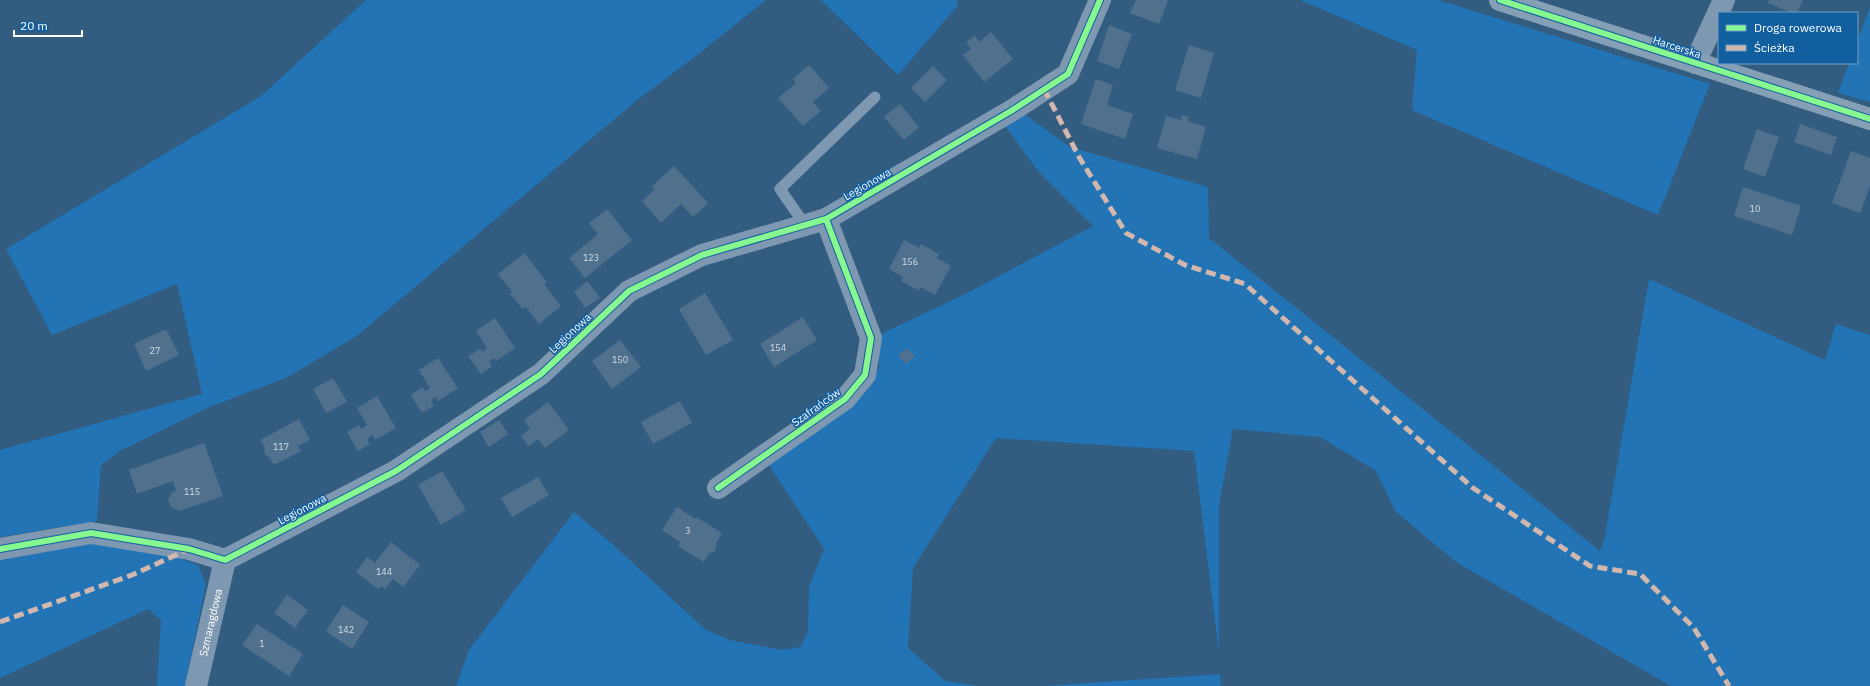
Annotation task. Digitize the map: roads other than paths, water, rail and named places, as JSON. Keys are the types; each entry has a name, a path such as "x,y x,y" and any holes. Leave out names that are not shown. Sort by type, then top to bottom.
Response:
{"street":[{"name":"Legionowa","path":"225,560 396,471 541,374 629,291 702,255 826,219 1011,111 1068,74 1100,0"},
{"name":"Harcerska","path":"1500,0 1870,119"},
{"path":"1718,12 1724,0"},
{"path":"1694,63 1718,13"},
{"name":"Szafrańców","path":"718,488 845,399 864,375 872,338 826,219"},
{"path":"0,549 91,533 189,549 225,560"},
{"name":"Szmaragdowa","path":"196,686 225,560"}],"lane":[{"path":"804,225 780,188 875,97"}]}
